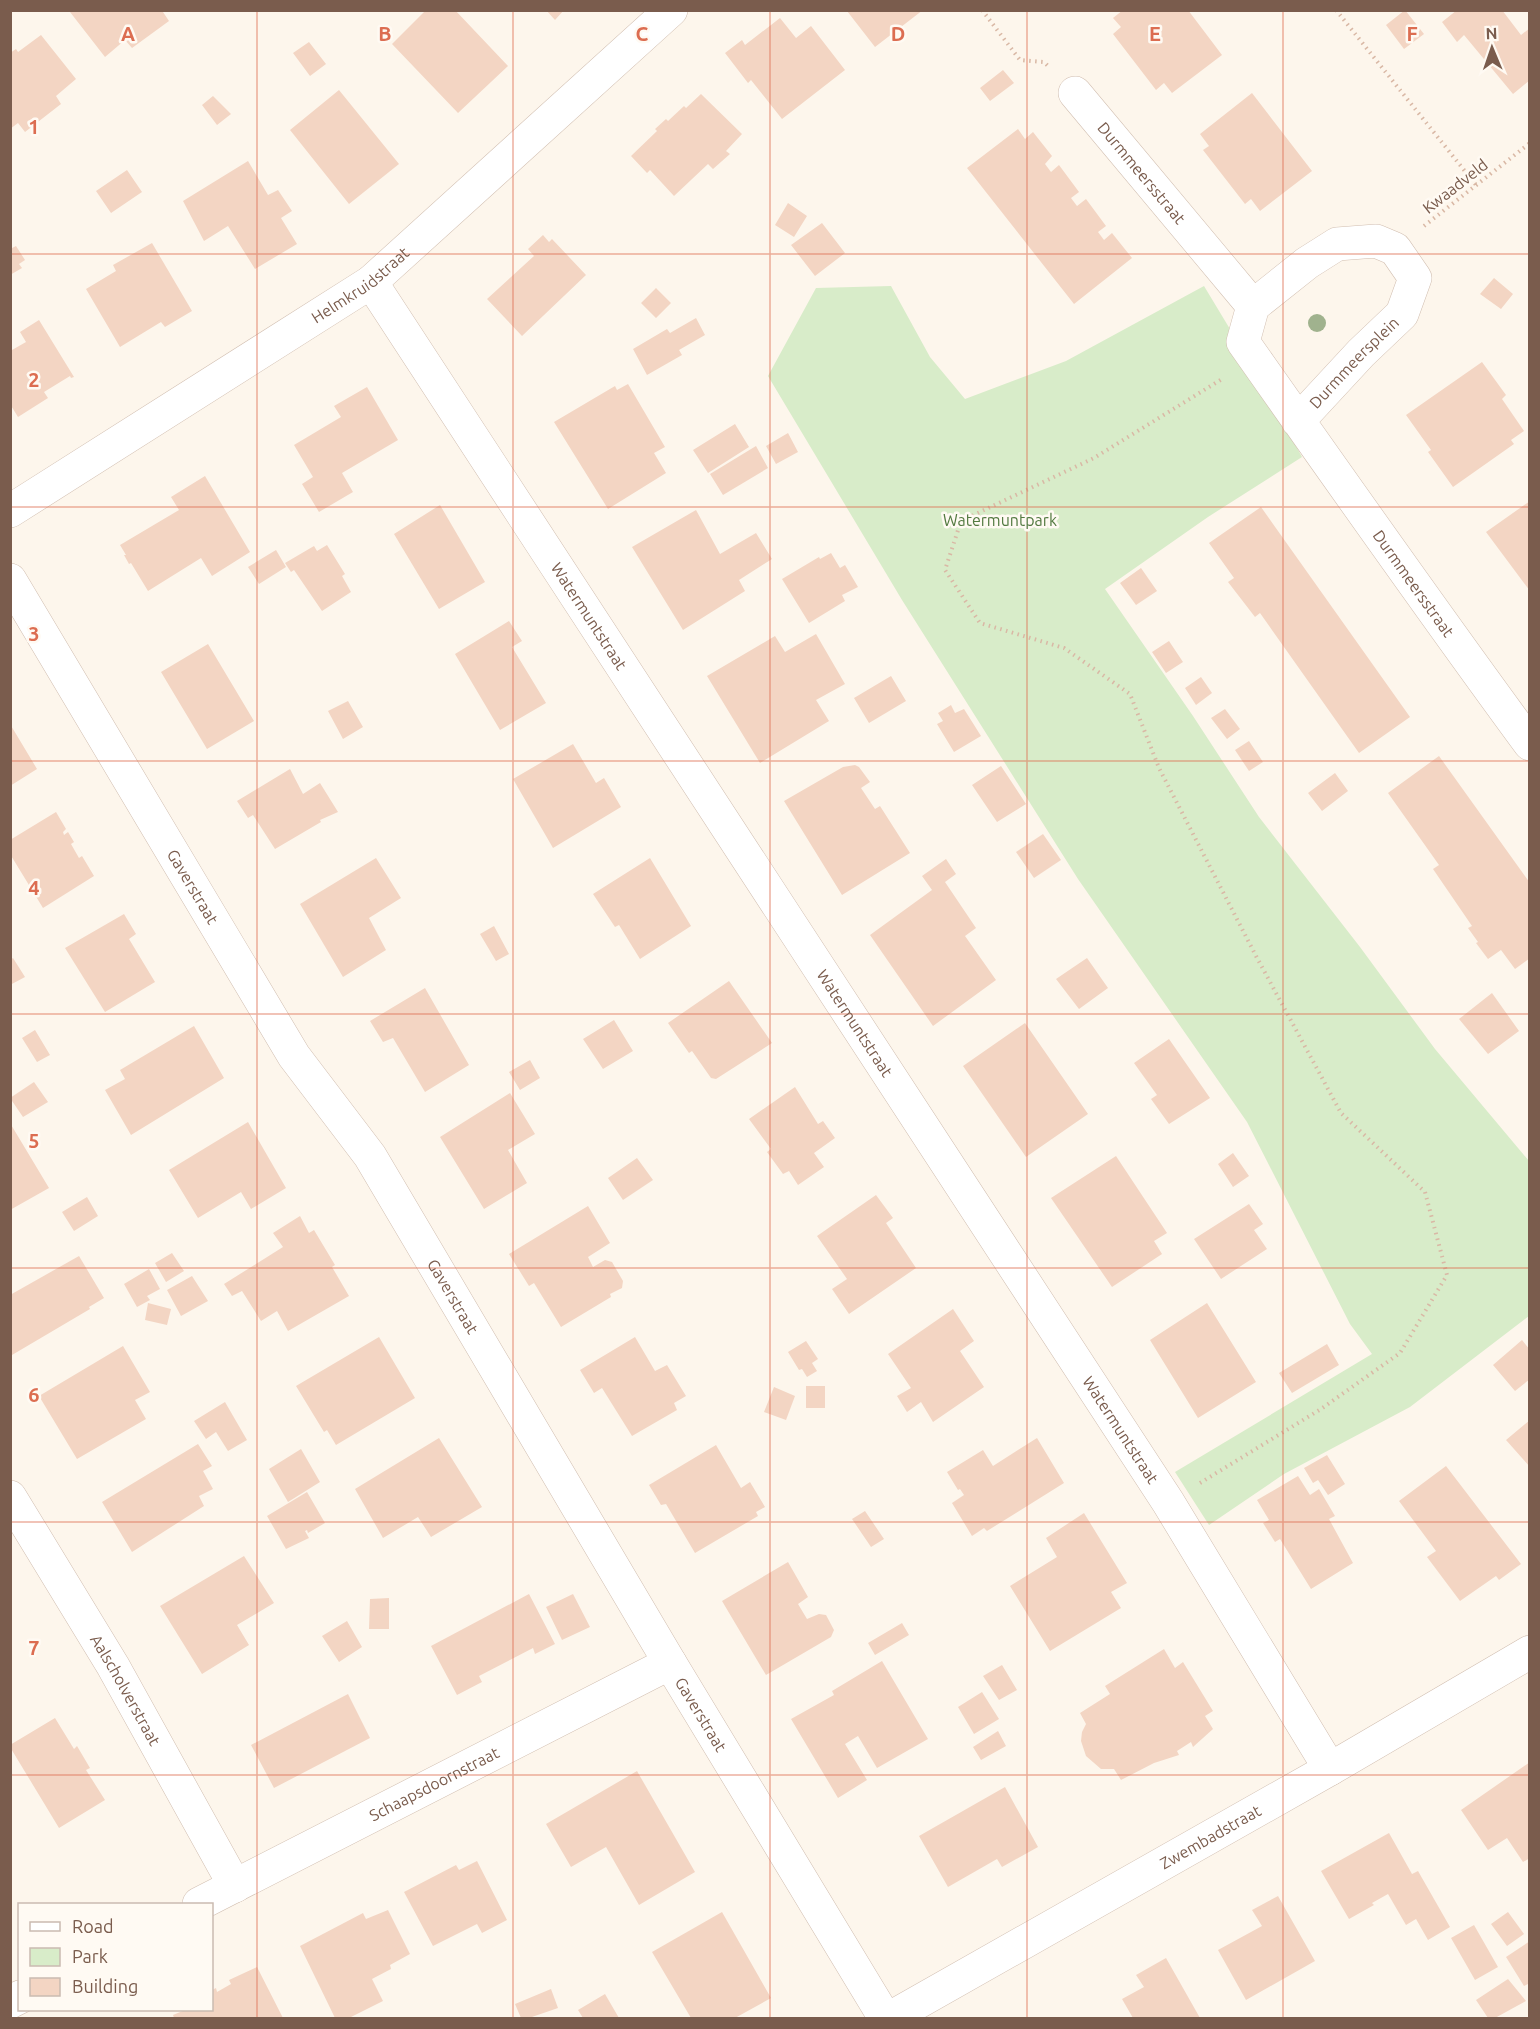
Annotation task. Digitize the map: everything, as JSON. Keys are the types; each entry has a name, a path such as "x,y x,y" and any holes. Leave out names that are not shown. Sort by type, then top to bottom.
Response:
{"street":[{"name":"Helmkruidstraat","path":"10,511 371,282 671,10"},
{"name":"Durmmeersstraat","path":"1076,93 1253,306"},
{"path":"1253,306 1307,263 1337,244 1376,241 1395,249"},
{"name":"Durmmeersplein","path":"1253,306 1243,342 1298,421 1361,352 1402,314 1415,278 1395,249"},
{"name":"Watermuntstraat","path":"371,282 1168,1502 1330,1769"},
{"name":"Durmmeersstraat","path":"1298,421 1428,606 1530,744"},
{"name":"Gaverstraat","path":"10,580 294,1056 370,1156 670,1663 887,2019"},
{"name":"Aalscholverstraat","path":"10,1497 112,1666 234,1886"},
{"name":"Zwembadstraat","path":"887,2019 1330,1769 1530,1652"},
{"name":"Schaapsdoornstraat","path":"203,1903 670,1663"}],"path":[{"path":"982,10 1020,60 1044,62 1076,93"},
{"path":"1336,10 1476,185"},
{"name":"Kwaadveld","path":"1395,249 1530,143"},
{"path":"1168,1502 1321,1409 1400,1353 1447,1275 1425,1192 1341,1113 1256,956 1159,768 1130,694 1064,648 980,623 945,570 961,521 1094,458 1255,359"}],"green space":[{"name":"Watermuntpark","path":"891,286 930,357 965,399 1066,361 1204,286 1302,457 1208,517 1105,589 1193,716 1259,817 1360,947 1435,1049 1529,1161 1529,1316 1410,1407 1284,1474 1209,1525 1175,1472 1372,1354 1350,1324 1247,1122 1078,879 902,600 768,376 816,288"}],"building":[{"path":"72,10 165,10 163,12 169,21 132,48 125,40 105,57 70,12"},
{"path":"426,10 455,10 508,66 458,113 392,44"},
{"path":"546,10 564,10 555,20"},
{"path":"848,10 923,10 875,47"},
{"path":"1123,10 1188,10 1222,55 1172,93 1164,83 1156,90 1113,34 1121,27 1113,18"},
{"path":"1405,10 1424,34 1404,49 1386,25"},
{"path":"1457,10 1502,10 1521,35 1530,28 1530,80 1513,94 1464,35 1457,42 1442,22"},
{"path":"780,18 796,38 811,26 845,70 782,119 751,80 748,83 725,53 742,40 745,45"},
{"path":"41,35 76,79 56,96 61,104 25,132 18,123 10,129 10,53 16,49 18,52"},
{"path":"309,42 326,64 310,76 293,53"},
{"path":"1003,70 1014,83 990,101 980,88"},
{"path":"339,90 399,164 349,204 290,130"},
{"path":"1252,93 1312,171 1260,211 1251,199 1245,204 1203,150 1209,146 1200,134"},
{"path":"701,94 742,134 726,151 730,154 713,169 708,164 674,196 650,170 647,173 631,156 666,119 668,121"},
{"path":"213,96 231,114 217,125 202,105"},
{"path":"1018,129 1025,139 1033,132 1052,156 1045,164 1051,172 1059,165 1079,192 1071,198 1077,206 1086,199 1106,226 1098,232 1104,240 1112,233 1132,258 1074,304 967,168"},
{"path":"248,161 268,195 278,190 292,211 281,218 297,244 255,269 228,226 204,241 183,201"},
{"path":"127,170 142,192 111,213 96,191"},
{"path":"788,203 807,216 794,237 775,225"},
{"path":"822,223 845,253 815,276 791,245"},
{"path":"543,235 549,242 552,239 586,275 522,336 487,299 534,256 528,249"},
{"path":"152,243 192,311 165,327 161,322 120,347 86,289 116,271 113,265"},
{"path":"16,246 25,260 19,264 22,268 10,275 10,249"},
{"path":"1494,278 1513,294 1501,309 1480,294"},
{"path":"656,288 671,303 656,318 641,303"},
{"path":"696,318 705,335 679,350 682,355 647,375 633,349 667,329 670,333"},
{"path":"39,320 74,377 70,376 44,392 48,398 18,417 10,404 10,348 12,350 26,342 20,332"},
{"path":"1482,362 1506,395 1502,399 1524,431 1511,440 1514,444 1453,487 1428,452 1431,450 1406,415"},
{"path":"628,384 665,447 654,453 666,473 608,509 554,422 615,386 617,390"},
{"path":"367,387 398,440 342,473 353,492 319,512 302,484 313,477 294,445 341,417 334,406"},
{"path":"735,424 749,447 708,473 693,450"},
{"path":"788,433 798,452 776,464 766,446"},
{"path":"756,446 768,468 723,495 710,474"},
{"path":"205,476 250,552 212,576 201,558 148,591 131,563 129,564 120,545 179,510 171,497"},
{"path":"1530,501 1530,591 1486,532"},
{"path":"440,505 485,582 439,609 394,534"},
{"path":"1261,507 1410,717 1359,753 1260,613 1255,617 1228,582 1234,578 1209,543"},
{"path":"696,510 720,554 756,533 772,559 739,580 745,591 683,630 632,547"},
{"path":"327,545 345,574 342,576 351,592 322,611 294,570 291,572 285,563 314,546 317,551"},
{"path":"276,550 286,567 259,584 248,567"},
{"path":"831,553 840,568 845,565 858,587 842,595 845,601 809,623 782,579 819,557 820,559"},
{"path":"1141,568 1157,591 1136,605 1120,583"},
{"path":"509,621 522,641 512,647 546,703 500,730 455,654"},
{"path":"816,634 845,684 816,700 829,721 760,763 707,676 775,636 785,652"},
{"path":"1169,641 1183,662 1166,673 1152,652"},
{"path":"208,644 254,721 207,749 161,672"},
{"path":"891,676 906,701 869,723 854,698"},
{"path":"1201,677 1212,693 1196,705 1185,688"},
{"path":"348,701 363,727 343,739 328,711"},
{"path":"951,705 955,713 964,709 981,736 954,752 937,724 943,721 938,713"},
{"path":"1225,709 1240,729 1227,739 1211,718"},
{"path":"10,724 37,769 10,786"},
{"path":"1249,741 1263,762 1249,771 1235,750"},
{"path":"573,744 596,783 604,778 621,807 553,848 513,779"},
{"path":"1439,756 1530,883 1530,958 1515,969 1501,950 1488,959 1476,943 1478,942 1468,928 1472,926 1433,869 1439,865 1388,793"},
{"path":"855,765 870,782 861,788 875,809 880,806 910,853 842,895 784,801 843,767"},
{"path":"1001,766 1026,804 997,822 972,785"},
{"path":"290,769 303,794 320,783 338,812 320,820 321,822 275,849 253,815 248,818 237,801"},
{"path":"1335,773 1348,791 1322,811 1308,793"},
{"path":"56,812 66,829 63,832 64,835 68,832 74,842 71,844 79,858 82,856 94,876 43,908 10,854 10,840"},
{"path":"1043,834 1061,860 1034,878 1016,852"},
{"path":"376,858 401,898 369,918 386,950 343,977 300,904"},
{"path":"650,858 691,926 640,959 619,925 615,927 593,894"},
{"path":"946,859 956,874 945,882 976,928 965,936 996,980 933,1026 870,935 932,890 922,876"},
{"path":"124,914 136,934 129,939 155,982 105,1012 65,948"},
{"path":"494,926 509,954 496,961 480,934"},
{"path":"13,958 25,977 10,985 10,960"},
{"path":"1087,958 1108,988 1079,1009 1056,979"},
{"path":"729,981 772,1043 716,1079 711,1078 692,1051 689,1053 668,1023"},
{"path":"425,988 469,1065 425,1092 393,1038 383,1042 370,1021"},
{"path":"1492,993 1519,1031 1488,1054 1459,1019"},
{"path":"614,1020 633,1051 603,1069 583,1039"},
{"path":"1025,1023 1088,1114 1026,1157 963,1066"},
{"path":"194,1026 224,1078 131,1135 105,1090 125,1079 120,1070"},
{"path":"35,1030 50,1055 37,1062 22,1038"},
{"path":"1169,1039 1210,1098 1169,1124 1151,1099 1157,1095 1134,1063"},
{"path":"530,1060 540,1078 520,1090 509,1072"},
{"path":"34,1082 48,1102 23,1117 10,1098"},
{"path":"795,1087 818,1124 823,1121 835,1138 814,1153 824,1167 798,1185 789,1171 783,1174 767,1152 771,1149 749,1119"},
{"path":"510,1093 535,1134 508,1150 527,1183 484,1209 440,1137"},
{"path":"248,1122 286,1188 251,1209 241,1192 198,1218 169,1170"},
{"path":"10,1123 49,1188 10,1210"},
{"path":"1233,1153 1249,1176 1233,1187 1218,1164"},
{"path":"1116,1156 1167,1233 1154,1241 1162,1254 1112,1287 1051,1198"},
{"path":"637,1158 653,1180 623,1200 608,1178"},
{"path":"876,1195 893,1218 886,1223 916,1268 849,1314 832,1289 847,1279 817,1236"},
{"path":"87,1197 98,1216 74,1231 62,1212"},
{"path":"1249,1204 1263,1224 1254,1230 1267,1249 1221,1279 1194,1239"},
{"path":"588,1206 610,1243 588,1257 593,1267 605,1260 612,1262 623,1281 622,1288 561,1327 534,1283 529,1286 509,1254"},
{"path":"300,1216 309,1233 314,1230 335,1265 332,1267 349,1296 288,1331 277,1311 261,1321 242,1291 232,1296 224,1284 283,1247 273,1233"},
{"path":"172,1253 184,1271 166,1282 155,1263"},
{"path":"79,1256 104,1298 89,1307 90,1309 12,1355 10,1295"},
{"path":"149,1269 160,1289 147,1296 150,1300 137,1307 124,1284"},
{"path":"192,1276 208,1301 181,1316 167,1290"},
{"path":"148,1303 171,1309 167,1325 145,1320"},
{"path":"1207,1303 1256,1382 1198,1418 1150,1340"},
{"path":"953,1309 974,1341 960,1351 984,1387 933,1422 921,1402 907,1412 897,1396 911,1388 888,1354"},
{"path":"379,1337 415,1398 336,1445 327,1430 324,1432 296,1386"},
{"path":"635,1337 655,1371 667,1365 686,1396 674,1403 677,1410 632,1436 602,1388 594,1393 580,1370"},
{"path":"1522,1340 1530,1350 1530,1379 1515,1391 1493,1365"},
{"path":"806,1341 818,1359 812,1363 817,1371 807,1377 802,1369 799,1370 788,1352"},
{"path":"1327,1344 1339,1365 1292,1393 1279,1373"},
{"path":"123,1346 150,1392 135,1400 146,1419 77,1459 39,1396"},
{"path":"806,1386 825,1386 825,1408 806,1408"},
{"path":"774,1387 795,1396 786,1420 764,1412"},
{"path":"225,1402 247,1440 228,1451 216,1432 206,1439 194,1421"},
{"path":"1530,1420 1530,1467 1506,1440"},
{"path":"439,1438 482,1507 431,1537 418,1517 383,1538 355,1489"},
{"path":"1037,1438 1064,1483 987,1531 984,1528 972,1536 952,1503 964,1495 960,1489 958,1490 947,1472 983,1450 993,1466"},
{"path":"198,1444 212,1466 203,1471 213,1489 199,1496 204,1506 132,1552 102,1502"},
{"path":"716,1445 741,1488 750,1482 765,1507 756,1512 758,1516 695,1553 666,1504 661,1505 649,1485"},
{"path":"301,1449 320,1482 288,1502 269,1469"},
{"path":"1327,1455 1345,1484 1328,1495 1318,1480 1313,1483 1304,1468"},
{"path":"1446,1466 1521,1564 1499,1580 1496,1576 1460,1601 1427,1557 1436,1551 1399,1501"},
{"path":"1298,1476 1310,1495 1319,1489 1335,1516 1329,1519 1353,1563 1311,1589 1280,1539 1275,1542 1263,1523 1269,1520 1257,1500"},
{"path":"307,1492 325,1523 308,1533 307,1530 305,1531 309,1538 286,1549 267,1516"},
{"path":"865,1511 884,1539 871,1547 852,1519"},
{"path":"1084,1513 1127,1583 1111,1592 1121,1608 1050,1651 1010,1586 1057,1557 1046,1538"},
{"path":"244,1556 274,1603 237,1625 249,1645 202,1674 160,1606"},
{"path":"788,1562 808,1597 798,1604 807,1619 819,1614 826,1615 834,1630 831,1637 766,1675 722,1601"},
{"path":"529,1594 555,1644 535,1654 533,1648 479,1676 482,1682 457,1695 431,1646"},
{"path":"573,1594 590,1627 562,1640 546,1607"},
{"path":"389,1598 389,1629 369,1629 370,1599"},
{"path":"347,1621 362,1647 339,1662 322,1636"},
{"path":"902,1623 909,1635 875,1655 868,1643"},
{"path":"1164,1649 1175,1668 1183,1662 1213,1711 1205,1716 1213,1729 1193,1747 1191,1742 1177,1751 1179,1755 1154,1763 1121,1780 1114,1769 1101,1769 1086,1756 1081,1741 1086,1724 1080,1713 1110,1694 1105,1686"},
{"path":"882,1661 928,1739 877,1768 858,1736 845,1744 867,1780 838,1798 791,1719 834,1695 832,1691"},
{"path":"1002,1665 1017,1690 999,1700 983,1676"},
{"path":"982,1692 999,1719 974,1734 958,1707"},
{"path":"348,1694 370,1738 274,1788 251,1745"},
{"path":"55,1718 74,1749 77,1746 90,1768 86,1770 105,1800 59,1828 10,1747"},
{"path":"998,1731 1006,1746 981,1760 973,1747"},
{"path":"1530,1762 1530,1858 1523,1862 1507,1838 1488,1850 1461,1810"},
{"path":"637,1771 695,1872 639,1905 606,1847 571,1867 546,1824"},
{"path":"1005,1787 1038,1847 1002,1867 997,1859 948,1887 919,1836"},
{"path":"1389,1833 1412,1874 1418,1871 1450,1927 1428,1940 1416,1919 1406,1925 1388,1894 1349,1919 1321,1871"},
{"path":"477,1861 507,1920 482,1933 477,1924 433,1946 404,1892 456,1865 459,1870"},
{"path":"1278,1896 1315,1961 1246,2000 1218,1950 1262,1926 1252,1910"},
{"path":"388,1910 410,1954 390,1965 391,1969 372,1979 383,2001 349,2018 335,2018 300,1946 363,1913 366,1919"},
{"path":"722,1912 771,1998 735,2018 691,2018 652,1952"},
{"path":"1508,1912 1524,1934 1507,1946 1491,1924"},
{"path":"1474,1925 1498,1967 1475,1980 1451,1938"},
{"path":"1530,1941 1530,1983 1524,1986 1506,1957"},
{"path":"1166,1958 1200,2018 1133,2018 1122,1999 1144,1987 1136,1975"},
{"path":"257,1967 283,2018 174,2018 173,2015 183,2011 213,2011 213,1990 216,1988 217,1992 231,1984 229,1980"},
{"path":"1508,1979 1526,2001 1495,2018 1488,2018 1476,2000"},
{"path":"551,1989 558,2008 529,2018 521,2018 515,2004"},
{"path":"605,1994 619,2018 583,2018 578,2010"}]}
